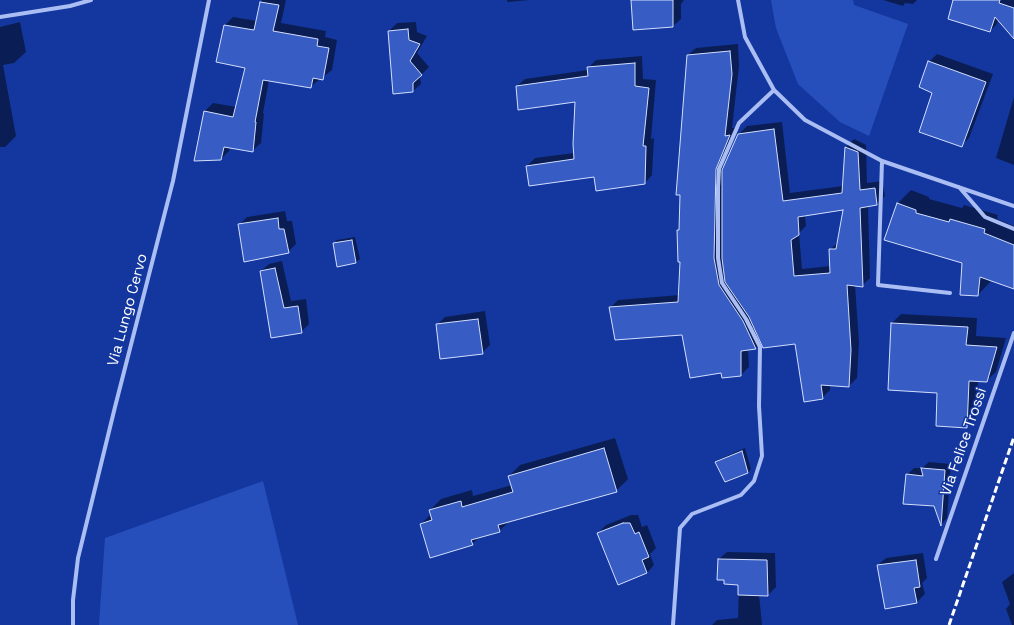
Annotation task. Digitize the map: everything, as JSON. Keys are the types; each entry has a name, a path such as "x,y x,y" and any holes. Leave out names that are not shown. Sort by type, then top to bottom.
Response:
{"street":[{"path":"0,16 70,6 91,0"},
{"name":"Via Lungo Cervo","path":"74,625 73,600 78,558 115,407 174,181 209,0"},
{"path":"738,0 745,38 774,90 805,120 882,161 1014,206"},
{"path":"673,625 680,528 692,514 741,494 754,481 762,456 759,406 760,347 746,320 722,283 718,258 718,187 719,169 739,123 774,90"},
{"path":"882,161 878,285 950,293"},
{"path":"959,186 985,217 1014,229"},
{"name":"Via Felice Trossi","path":"936,559 1014,333"}],"shaded area":[{"path":"771,0 853,0 854,5 908,24 869,136 840,122 798,84 776,28"},
{"path":"263,481 298,625 99,625 105,538"}],"building":[{"path":"631,0 673,0 673,27 633,30"},
{"path":"953,0 1000,0 999,3 1014,8 1014,39 995,17 990,32 948,19"},
{"path":"260,2 279,5 273,31 318,39 317,46 329,48 323,80 313,78 311,88 263,80 255,122 253,152 224,147 221,160 194,161 204,111 233,117 245,68 216,62 224,25 254,30"},
{"path":"408,29 409,40 420,44 410,61 422,75 413,83 413,92 393,94 388,31"},
{"path":"730,51 732,74 725,136 730,135 716,169 714,258 719,285 743,321 756,349 741,351 741,376 722,378 721,373 690,378 682,335 615,340 609,307 678,302 680,262 678,262 677,230 679,230 680,195 676,195 687,55"},
{"path":"928,61 986,82 962,147 919,132 932,93 919,87"},
{"path":"635,63 635,86 649,88 643,146 646,146 645,184 596,191 594,177 529,186 526,166 574,159 573,144 575,102 518,110 516,86 588,76 587,67"},
{"path":"774,129 783,201 842,193 845,147 858,152 860,190 875,188 877,205 860,208 863,287 847,285 851,350 849,387 821,385 823,399 804,402 795,344 763,348 749,317 725,282 722,258 722,170 738,134","holes":["843,210 836,249 829,249 830,273 794,276 791,240 799,235 798,217"]},
{"path":"897,203 916,210 916,213 949,222 950,219 985,229 984,233 1014,245 1014,289 980,277 978,296 960,295 962,263 884,240"},
{"path":"278,218 279,229 284,229 289,253 244,262 238,224"},
{"path":"352,240 356,263 337,267 333,243"},
{"path":"275,268 284,308 298,306 302,333 271,338 260,271"},
{"path":"478,319 483,354 440,359 436,324"},
{"path":"891,323 968,327 966,345 997,347 987,382 969,381 967,428 936,426 937,393 888,390"},
{"path":"604,448 617,492 498,525 500,532 471,540 473,545 430,558 420,524 432,520 429,510 461,501 462,507 513,492 508,476"},
{"path":"742,451 748,473 725,482 715,462"},
{"path":"921,468 945,470 941,526 934,506 903,504 906,474 923,476"},
{"path":"623,523 630,523 635,534 639,532 649,557 642,560 647,573 618,585 597,533"},
{"path":"718,559 767,560 768,596 738,595 738,585 724,584 724,580 717,580"},
{"path":"916,560 920,587 914,588 917,603 885,609 877,565"}],"railway":[{"path":"949,625 1014,437"}]}
